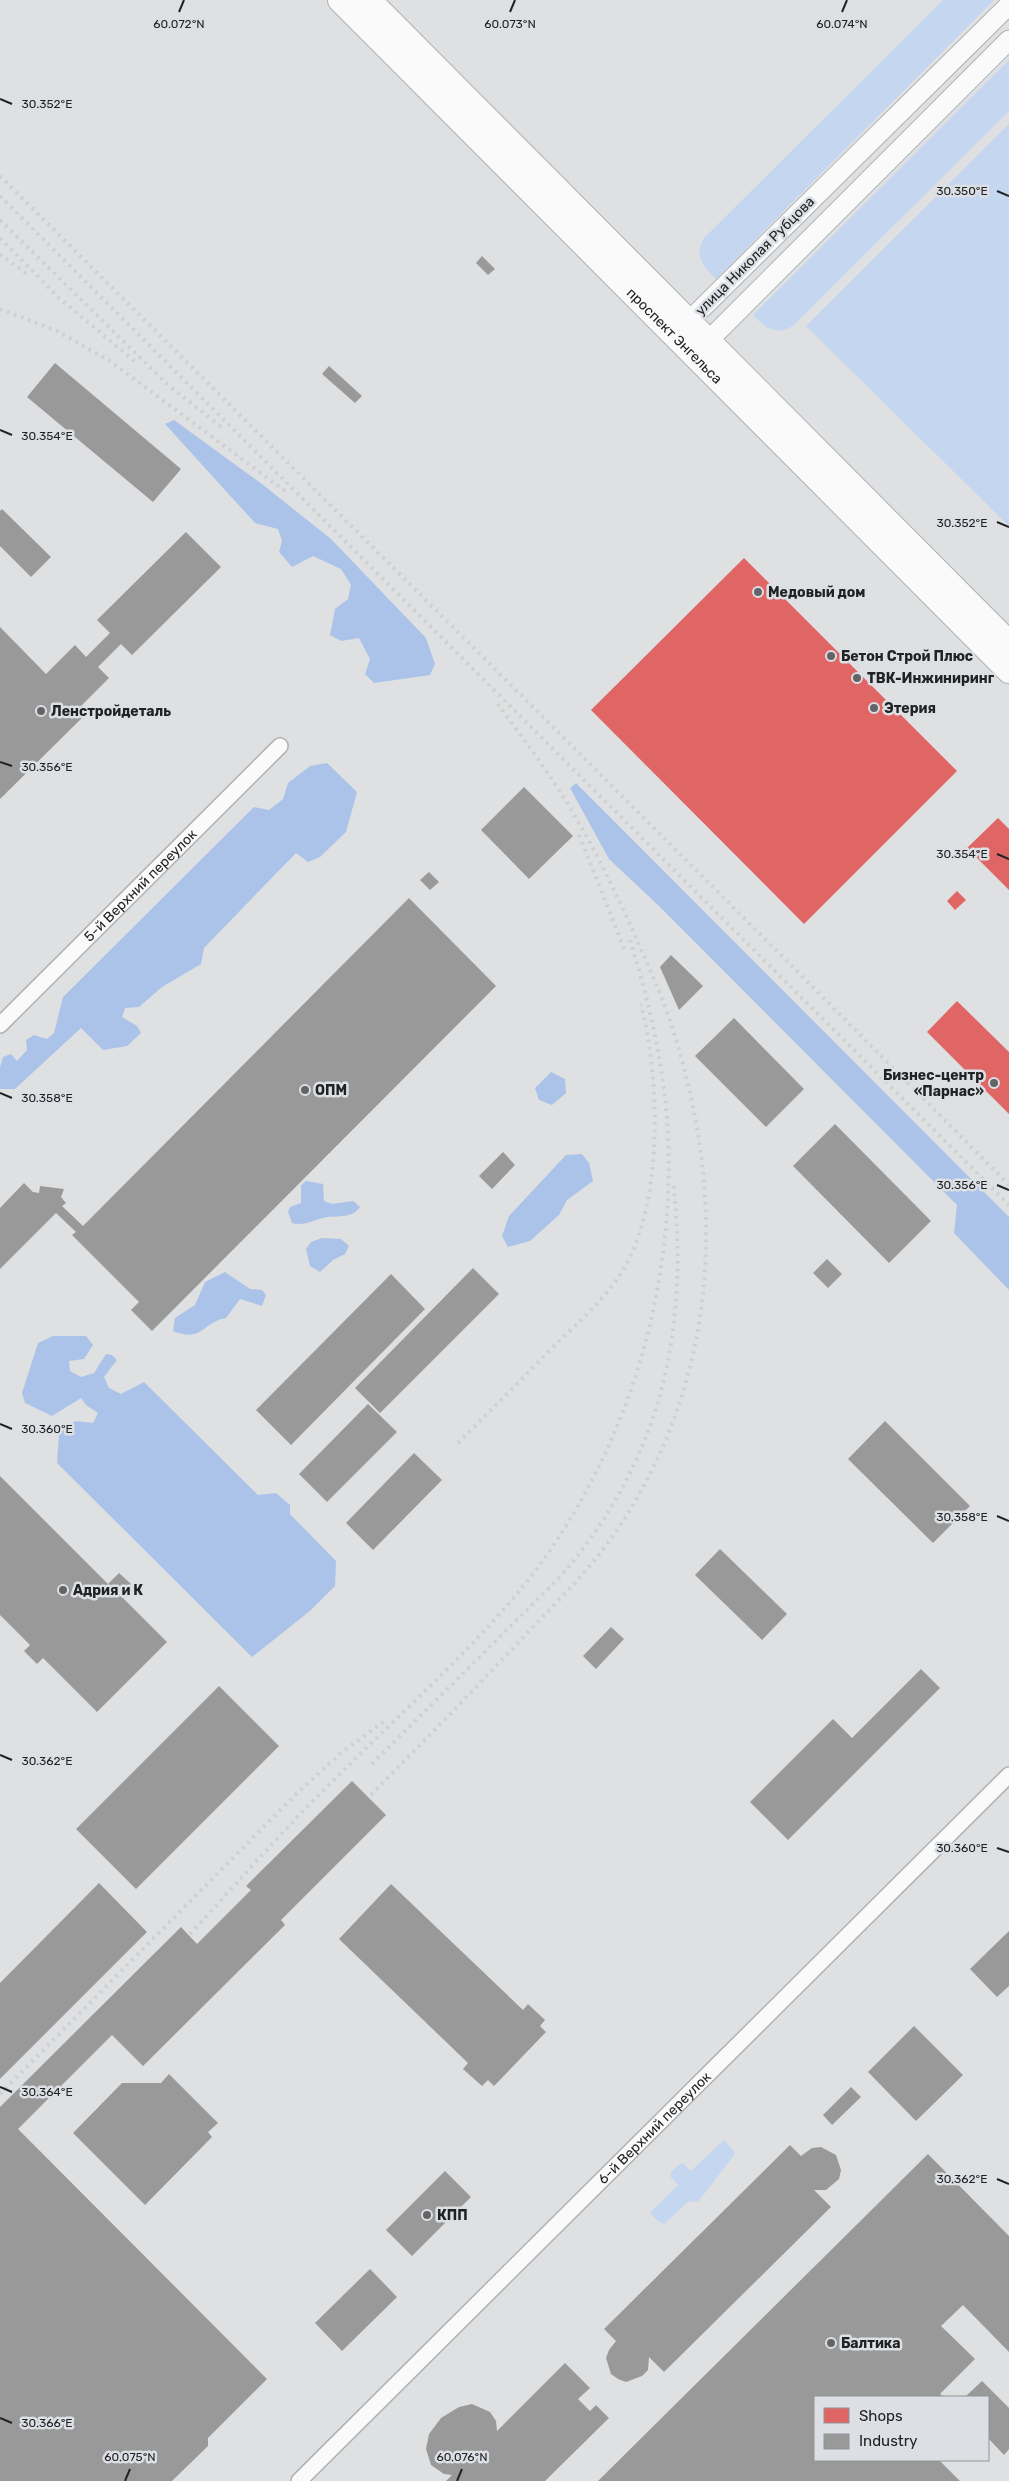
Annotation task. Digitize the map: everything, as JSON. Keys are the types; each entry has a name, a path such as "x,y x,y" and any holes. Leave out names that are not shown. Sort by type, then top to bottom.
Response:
{"main road":[{"name":"проспект Энгельса","path":"340,0 1009,643"},
{"name":"проспект Энгельса","path":"368,0 688,322 696,343 1009,672"}],"street":[{"name":"улица Николая Рубцова","path":"688,322 1009,5"},
{"name":"улица Николая Рубцова","path":"696,343 1009,40"},
{"name":"5-й Верхний переулок","path":"0,1025 280,746"},
{"name":"6-й Верхний переулок","path":"299,2481 1009,1775"}],"shaded area":[{"path":"943,0 994,0 716,279 703,265 701,260 700,250 704,238"},
{"path":"1009,60 1009,111 793,326 787,329 776,330 762,324 753,315"},
{"path":"1009,124 1009,526 806,326"},
{"path":"174,420 262,484 331,539 426,638 435,664 430,675 374,683 365,674 370,659 359,638 341,641 330,635 335,609 348,599 351,585 341,569 313,556 292,567 279,552 282,541 278,529 255,523 165,424"},
{"path":"327,763 357,792 346,832 320,857 308,862 296,853 204,948 201,964 162,987 139,1007 125,1008 122,1017 137,1026 141,1033 127,1046 103,1050 81,1028 15,1089 0,1089 0,1067 3,1057 11,1054 17,1061 27,1050 26,1040 34,1035 47,1039 54,1033 63,997 254,807 269,810 283,799 288,783 310,766"},
{"path":"576,783 1009,1217 1009,1290 954,1233 957,1205 659,906 609,859 570,788"},
{"path":"551,1072 565,1079 566,1093 552,1105 539,1100 535,1088"},
{"path":"582,1154 589,1163 593,1181 567,1200 559,1215 530,1241 508,1247 502,1236 509,1216 566,1155"},
{"path":"306,1181 323,1184 324,1201 332,1204 353,1201 360,1207 349,1215 327,1217 301,1224 292,1223 288,1212 290,1207 301,1203 301,1185"},
{"path":"322,1238 341,1239 349,1246 345,1254 333,1260 320,1272 310,1266 306,1249 311,1242"},
{"path":"225,1272 250,1289 262,1290 266,1295 262,1306 240,1299 226,1318 212,1323 197,1333 191,1335 173,1331 175,1318 195,1305 205,1282"},
{"path":"53,1336 86,1336 93,1345 84,1359 69,1361 70,1371 81,1377 94,1373 106,1354 112,1355 117,1360 104,1377 109,1388 121,1394 144,1382 258,1495 276,1493 290,1505 290,1514 336,1561 335,1586 311,1610 252,1657 57,1463 59,1433 75,1421 93,1423 98,1413 86,1405 81,1398 52,1416 25,1403 22,1393 38,1343"},
{"path":"724,2140 734,2151 734,2155 698,2202 689,2201 664,2224 658,2221 650,2213 678,2185 670,2176 672,2171 682,2163 691,2171"}],"building: Shops":[{"path":"744,558 957,771 804,924 591,710"},
{"path":"998,818 1009,829 1009,890 967,848"},
{"path":"957,891 966,900 955,910 947,901"},
{"name":"Бизнес-центр «Парнас»","path":"957,1001 1009,1052 1009,1114 927,1032"}],"building: Industry":[{"path":"482,256 495,269 488,275 476,263"},
{"path":"55,363 181,469 153,502 27,397"},
{"path":"329,366 362,396 355,403 322,374"},
{"path":"2,509 51,557 31,577 0,546 0,511"},
{"name":"Ленстройдеталь","path":"186,532 221,567 132,655 121,644 98,667 109,678 80,707 86,714 0,799 0,627 46,674 75,645 86,657 110,633 97,620"},
{"path":"524,787 573,836 529,879 481,830"},
{"path":"429,872 439,882 430,890 420,880"},
{"name":"ОПМ","path":"409,898 496,986 152,1331 131,1310 139,1302 72,1235 76,1232 56,1213 0,1269 0,1208 24,1183 33,1192 39,1193 40,1186 64,1189 61,1197 66,1203 62,1206 83,1226"},
{"path":"671,955 703,986 679,1010 660,967"},
{"path":"734,1018 804,1089 766,1127 695,1056"},
{"path":"835,1124 931,1221 889,1263 793,1166"},
{"path":"503,1152 515,1165 492,1189 479,1176"},
{"path":"827,1259 842,1274 828,1288 813,1273"},
{"path":"473,1268 499,1294 380,1413 355,1388"},
{"path":"391,1274 425,1309 291,1445 256,1410"},
{"path":"368,1404 397,1432 327,1502 299,1474"},
{"path":"885,1421 970,1506 933,1543 848,1459"},
{"path":"414,1453 442,1480 373,1550 346,1523"},
{"name":"Адрия и К","path":"0,1476 108,1584 119,1573 131,1584 120,1595 167,1642 97,1712 43,1658 37,1664 24,1651 30,1645 0,1615"},
{"path":"720,1549 787,1614 762,1640 695,1575"},
{"path":"611,1627 624,1639 596,1669 583,1656"},
{"path":"921,1669 940,1688 788,1840 750,1802 833,1719 852,1738"},
{"path":"219,1686 279,1746 136,1889 76,1829"},
{"path":"352,1781 386,1815 281,1920 285,1925 143,2066 112,2035 18,2129 267,2379 208,2438 208,2446 172,2481 0,2481 0,2107 181,1927 197,1944 251,1890 246,1886"},
{"path":"99,1883 147,1932 0,2079 0,1983"},
{"path":"391,1884 523,2010 528,2004 545,2020 540,2026 546,2032 494,2086 488,2080 482,2086 463,2069 468,2063 339,1939"},
{"path":"1009,1931 1009,1986 997,1997 970,1969"},
{"path":"914,2026 963,2075 916,2121 868,2072"},
{"path":"169,2074 218,2123 208,2132 212,2137 145,2205 73,2133 122,2083 161,2083"},
{"path":"851,2087 861,2097 832,2125 823,2115"},
{"path":"790,2145 801,2156 812,2148 821,2147 836,2155 841,2170 839,2179 826,2190 814,2190 831,2207 664,2372 649,2357 648,2370 642,2376 626,2382 611,2374 606,2358 616,2341 604,2329"},
{"name":"Балтика","path":"928,2154 1009,2236 1009,2352 963,2305 941,2326 975,2359 940,2394 943,2396 814,2396 814,2461 940,2461 960,2481 598,2481"},
{"name":"КПП","path":"445,2171 471,2197 412,2256 386,2230"},
{"path":"370,2269 397,2297 342,2351 315,2323"},
{"path":"565,2363 590,2388 578,2399 590,2411 596,2405 609,2418 545,2481 446,2481 452,2475 444,2474 431,2465 426,2449 429,2434 441,2418 459,2407 472,2404 490,2412 496,2421 497,2431"},
{"path":"982,2381 1009,2408 1009,2449 1004,2455 989,2439 989,2396 966,2396"}],"railway":[{"path":"0,176 1009,1185"},
{"path":"0,196 1009,1205"},
{"path":"0,220 168,385 224,429"},
{"path":"0,238 59,298 138,364"},
{"path":"0,254 28,275"},
{"path":"0,309 57,331 110,361 289,494"},
{"path":"371,1795 562,1597 613,1536 648,1478 674,1417 693,1355 703,1292 706,1228 702,1163 691,1098 670,1020 634,933 610,881 583,831 548,773 495,700"},
{"path":"579,835 626,953"},
{"path":"190,1934 267,1849 454,1662 506,1607 551,1549 580,1502 605,1453 626,1402 643,1350 656,1297 664,1242 668,1187 668,1132 663,1083 649,1009 629,937"},
{"path":"458,1443 601,1300 623,1270 636,1242 646,1210 652,1175 654,1139 652,1068 641,1004"},
{"path":"372,1764 560,1577 586,1544 609,1510 629,1475 645,1439 658,1402 668,1363 674,1322 678,1257 674,1186"},
{"path":"0,2094 295,1795 341,1753 387,1719"}],"place":[{"name":"Медовый дом","path":"758,592"},
{"name":"Бетон Строй Плюс","path":"831,656"},
{"name":"ТВК-Инжиниринг","path":"857,678"},
{"name":"Этерия","path":"874,708"},
{"name":"Ленстройдеталь","path":"41,711"},
{"name":"Бизнес-центр «Парнас»","path":"994,1083"},
{"name":"ОПМ","path":"305,1090"},
{"name":"Адрия и К","path":"63,1590"},
{"name":"КПП","path":"427,2215"},
{"name":"Балтика","path":"831,2343"}]}
